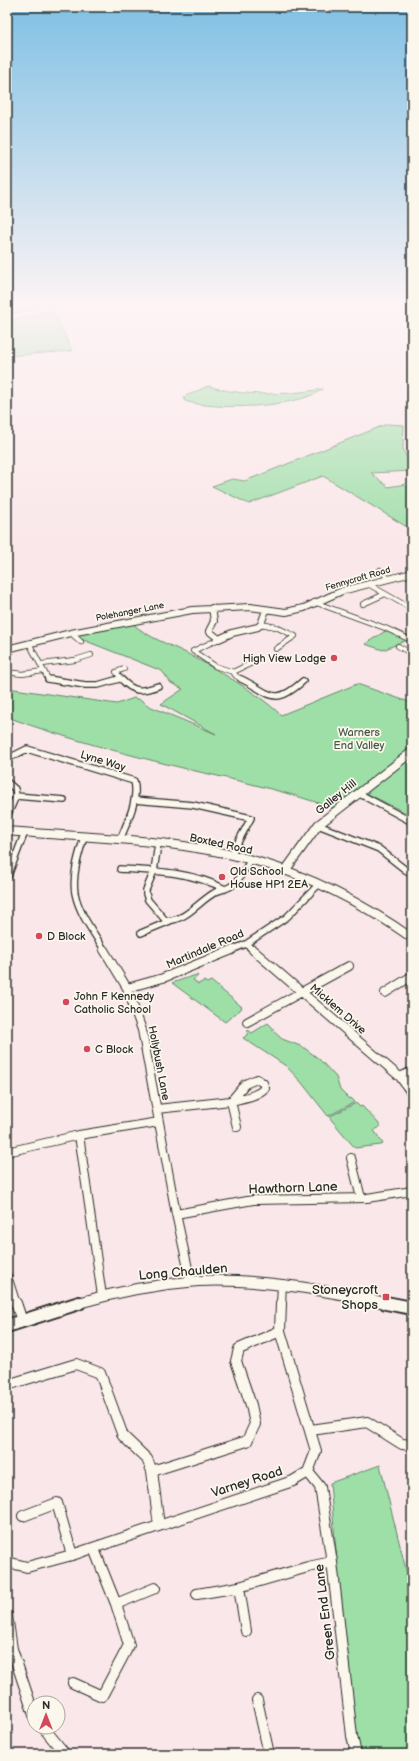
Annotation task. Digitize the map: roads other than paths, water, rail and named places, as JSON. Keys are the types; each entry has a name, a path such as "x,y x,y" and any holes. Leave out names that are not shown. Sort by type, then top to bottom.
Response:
{"street":[{"path":"380,570 389,579"},
{"name":"Fennycroft Road","path":"192,610 250,607 286,612 304,608 314,602 342,591 412,573"},
{"path":"368,584 412,609"},
{"path":"363,604 385,594"},
{"path":"314,602 412,639"},
{"path":"212,608 214,622 209,631 220,639"},
{"name":"Polehanger Lane","path":"7,649 71,632 192,610"},
{"path":"266,610 261,624 251,630 232,634 193,651 215,666 233,672 236,676 257,686 271,696 277,697 293,690 303,681"},
{"path":"261,624 276,627 295,636 276,649"},
{"path":"71,632 81,642"},
{"path":"412,639 398,646 412,654"},
{"path":"29,643 42,664 43,671 48,679 85,685 98,685 121,678"},
{"path":"42,664 75,660 91,655"},
{"path":"233,672 256,661"},
{"path":"124,669 116,672 135,691 141,692 158,686"},
{"path":"7,672 22,674 43,671"},
{"name":"Lyne Way","path":"7,759 27,749 134,781 137,786 134,800 120,840"},
{"name":"Galley Hill","path":"285,871 318,825 412,752"},
{"path":"7,782 15,788 16,796 7,817"},
{"path":"358,793 412,822"},
{"path":"16,796 64,800"},
{"path":"134,800 193,805 251,818 231,855"},
{"path":"318,825 379,849 412,875"},
{"name":"Boxted Road","path":"7,831 158,844 231,855 285,871 319,884 361,905 399,928 412,938"},
{"path":"8,876 25,832"},
{"name":"Hollybush Lane","path":"84,837 76,864 75,892 84,916 127,988 142,1030 190,1282"},
{"path":"158,844 154,871 146,890 146,894 148,900 164,919 170,921"},
{"path":"141,934 182,917 195,909 216,892 234,884 250,861"},
{"path":"120,869 196,876 215,883 225,889"},
{"name":"Martindale Road","path":"127,988 163,978 198,965 246,944 287,917 319,884"},
{"name":"Micklem Drive","path":"246,944 400,1077 412,1094"},
{"path":"247,1022 349,966"},
{"path":"385,993 412,976"},
{"path":"400,1077 412,1071"},
{"path":"157,1109 231,1101 237,1127"},
{"path":"7,1152 79,1135 159,1122"},
{"path":"79,1135 102,1296"},
{"path":"351,1158 361,1198"},
{"name":"Hawthorn Lane","path":"176,1214 253,1200 361,1198 412,1191"},
{"path":"7,1276 22,1321"},
{"name":"Long Chaulden","path":"7,1326 102,1296 190,1282 225,1281 282,1284 412,1308"},
{"path":"282,1284 280,1331 311,1430 316,1451 308,1472"},
{"path":"152,1471 247,1441 255,1424 251,1405 236,1361 240,1348 280,1331"},
{"path":"7,1385 76,1364 100,1373 124,1436 146,1459 152,1471 159,1526"},
{"path":"311,1430 368,1422 402,1444 412,1445"},
{"name":"Varney Road","path":"8,1564 27,1567 94,1549 293,1481 308,1472"},
{"name":"Green End Lane","path":"308,1472 320,1487 332,1562 352,1736 356,1754"},
{"path":"23,1516 57,1504 72,1555"},
{"path":"73,1683 102,1696 129,1645 116,1604 94,1549"},
{"path":"197,1594 238,1587 308,1567 332,1562"},
{"path":"238,1587 246,1631"},
{"path":"116,1604 155,1588"},
{"path":"7,1614 12,1649 27,1695"},
{"path":"257,1700 269,1754"},
{"path":"50,1735 65,1754"}],"place":[{"name":"High View Lodge","path":"334,658"},
{"name":"Old School House HP1 2EA","path":"222,877"},
{"name":"D Block","path":"39,936"},
{"name":"John F Kennedy Catholic School","path":"66,1002"},
{"name":"C Block","path":"87,1049"},
{"name":"Stoneycroft Shops","path":"386,1297"}],"park label":[{"name":"Warners End Valley","path":"359,738"}]}
